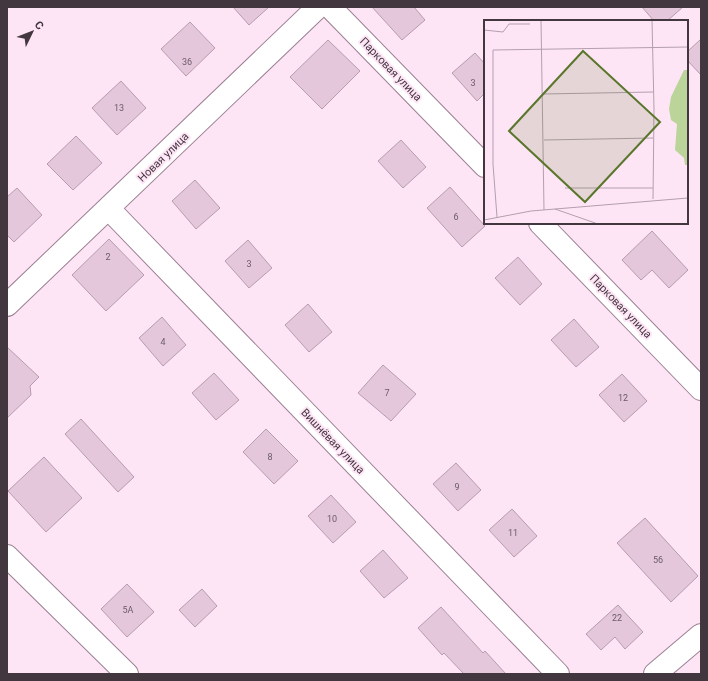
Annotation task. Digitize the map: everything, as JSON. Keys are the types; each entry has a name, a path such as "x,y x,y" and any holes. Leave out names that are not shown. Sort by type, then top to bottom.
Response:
{"street":[{"name":"Новая улица","path":"7,305 109,209 318,7"},
{"name":"Парковая улица","path":"330,7 484,165"},
{"name":"Вишнёвая улица","path":"109,209 558,674"},
{"name":"Парковая улица","path":"541,224 701,389"},
{"path":"7,556 127,674"},
{"path":"655,674 701,635"}],"building":[{"path":"233,7 269,7 249,25"},
{"path":"372,7 414,7 425,20 402,40"},
{"path":"642,7 683,7 668,20 653,20"},
{"path":"190,22 215,48 186,76 161,49"},
{"path":"701,39 701,75 688,61 688,51"},
{"path":"328,40 360,71 322,109 290,77"},
{"path":"475,53 484,63 484,94 477,101 452,73"},
{"path":"121,81 146,108 117,135 92,108"},
{"path":"76,136 102,163 73,190 47,164"},
{"path":"401,140 426,167 403,188 378,161"},
{"path":"195,180 220,208 196,229 172,201"},
{"path":"450,187 485,226 462,247 427,208"},
{"path":"17,188 42,215 14,242 7,235 7,197"},
{"path":"652,231 688,270 669,288 652,270 641,280 622,260"},
{"path":"109,239 144,275 106,311 72,275"},
{"path":"248,240 272,268 249,288 225,261"},
{"path":"518,257 542,284 520,305 495,278"},
{"path":"308,304 332,332 309,352 285,325"},
{"path":"162,317 186,345 163,366 139,338"},
{"path":"574,319 599,347 576,367 551,340"},
{"path":"7,347 39,377 30,386 31,395 7,418"},
{"path":"383,365 416,394 391,421 358,393"},
{"path":"214,373 239,400 216,420 192,393"},
{"path":"622,374 647,401 624,422 599,395"},
{"path":"81,419 134,477 118,492 65,434"},
{"path":"266,429 298,461 274,484 243,452"},
{"path":"44,457 82,498 46,532 8,491"},
{"path":"456,463 481,490 458,511 433,484"},
{"path":"331,495 356,522 333,543 308,516"},
{"path":"512,509 537,536 514,557 489,530"},
{"path":"645,518 698,576 671,602 617,543"},
{"path":"383,550 408,578 384,598 360,571"},
{"path":"127,584 154,612 127,637 101,609"},
{"path":"202,589 217,606 195,627 179,610"},
{"path":"618,605 643,632 625,649 615,637 601,650 586,634"},
{"path":"441,607 483,653 485,651 506,674 464,674 444,653 442,655 418,628"}]}
